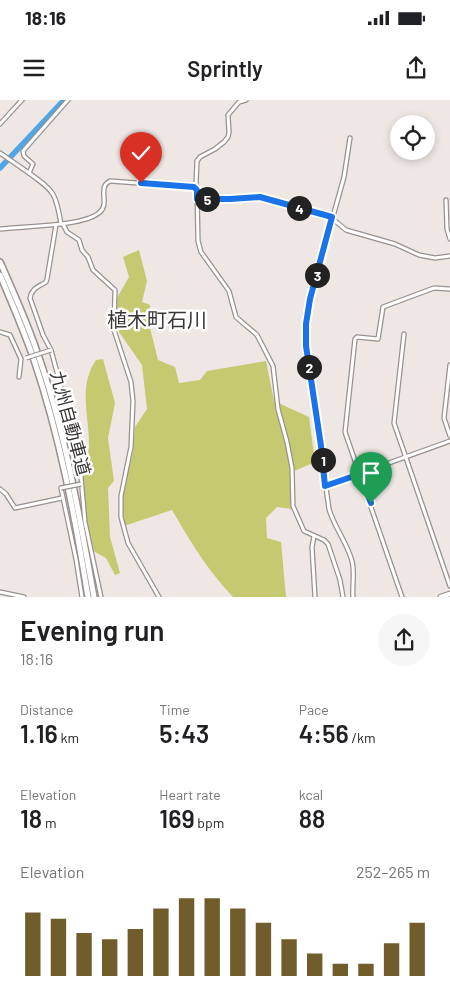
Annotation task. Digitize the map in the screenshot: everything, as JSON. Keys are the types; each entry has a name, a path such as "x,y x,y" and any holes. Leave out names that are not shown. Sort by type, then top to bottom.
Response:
{"highway":[{"name":"九州自動車道","path":"0,262 37,350 54,409 71,474 94,597"},
{"name":"九州自動車道","path":"0,275 31,351 49,411 65,475 88,597"}],"main road":[{"path":"441,597 450,594"}],"street":[{"path":"0,124 22,100"},
{"path":"29,173 32,164 23,154 24,149 68,100"},
{"path":"194,187 196,184 197,161 203,154 224,142 229,132 228,115 239,102 246,100"},
{"path":"350,138 344,177 310,299 306,324 306,346 325,486 331,516 352,560 353,597"},
{"path":"0,153 49,188 55,195 62,224 67,232 79,240 82,250 88,257 93,270 114,290 116,302 115,337 131,382 133,401 131,447 120,496 121,517 128,543 159,597"},
{"path":"0,229 62,224 100,212 104,204 104,188 110,181 194,187"},
{"path":"194,187 197,190 198,241 201,252 229,291 236,317 257,334 272,366 278,409 292,468 295,512 304,531 324,540 330,547 343,597"},
{"path":"197,199 260,197 332,217 346,230 394,244 419,256 436,258 450,256"},
{"path":"446,200 447,229 450,239"},
{"path":"56,225 46,282 35,288 30,298 43,335 51,350 75,441 80,466 85,522 101,597"},
{"path":"402,597 345,428 355,339 357,337 378,339 383,307 434,288 450,289"},
{"path":"0,332 10,335 21,359 19,377"},
{"path":"404,334 394,423 450,586"},
{"path":"21,359 51,350"},
{"path":"450,365 444,418 450,436"},
{"path":"325,486 450,441"},
{"path":"81,484 61,488 75,550 82,597"},
{"path":"0,489 6,494 14,508 62,498"},
{"path":"314,536 312,547 315,597"},
{"path":"0,592 24,597"}],"green space":[{"path":"139,250 147,281 142,302 150,305 149,324 158,360 175,367 179,383 200,380 207,371 266,361 274,401 309,417 315,462 292,472 292,509 277,507 266,518 267,538 281,542 286,597 233,597 207,566 172,510 124,526 122,497 133,452 135,427 147,409 142,365 119,332 117,298 129,277 123,257"},
{"path":"103,359 115,403 108,438 114,481 108,488 110,537 120,573 115,575 106,558 88,548 78,470 84,467 89,447 86,401 87,380 96,360"}],"waterway":[{"path":"0,168 64,100"}],"district":[{"name":"植木町石川","path":"157,319"}],"route":[{"path":"141,183 194,187 197,190 197,199 260,197 332,217 310,299 306,324 309,370 321,446 325,486 360,474 371,503"}]}
